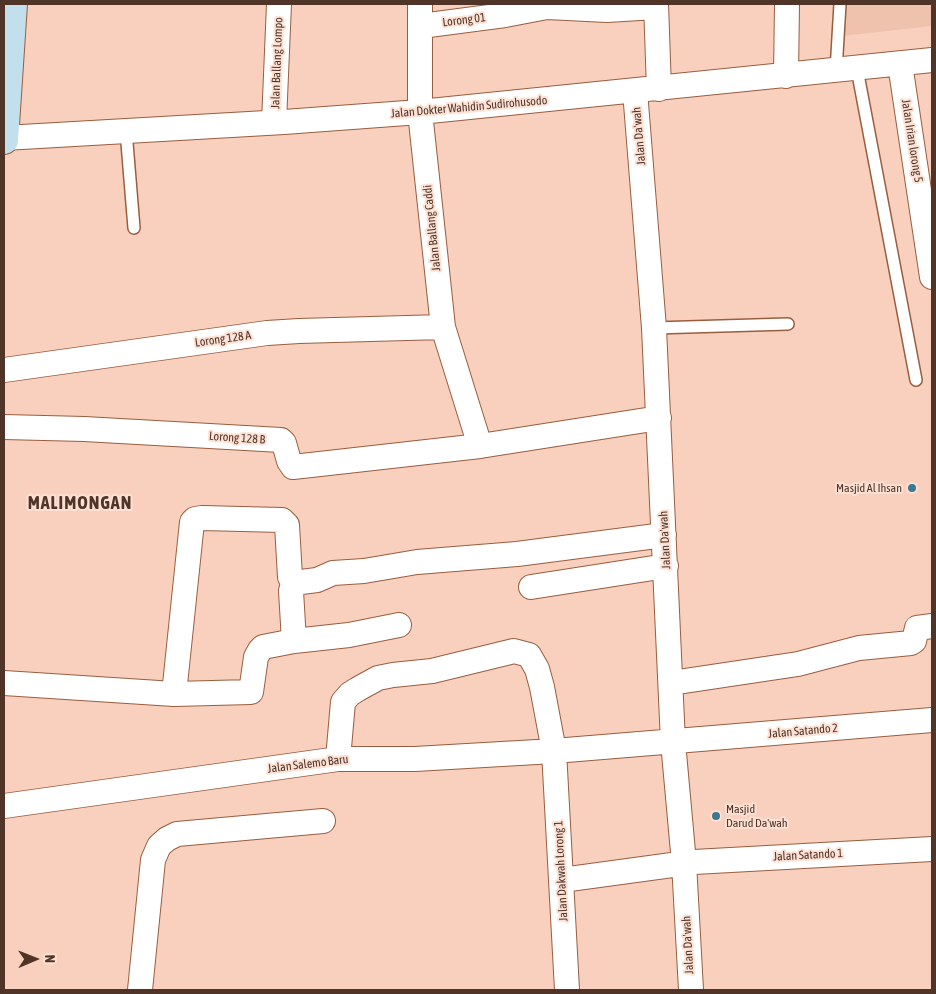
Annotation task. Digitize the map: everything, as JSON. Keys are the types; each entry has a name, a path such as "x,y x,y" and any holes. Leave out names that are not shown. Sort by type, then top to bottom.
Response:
{"main road":[{"path":"4,139 13,4"}],"street":[{"name":"Jalan Ballang Lompo","path":"274,122 279,4"},
{"path":"786,76 787,4"},
{"path":"656,5 659,89"},
{"name":"Lorong 01","path":"420,15 504,15 547,7 607,10 656,5"},
{"name":"Jalan Ballang Caddi","path":"420,15 420,112 443,327 480,446"},
{"name":"Jalan Dokter Wahidin Sudirohusodo","path":"4,139 420,112 932,60"},
{"name":"Jalan Irian lorong 5","path":"900,64 932,277"},
{"name":"Jalan Da'wah","path":"635,91 654,328 674,742 684,863 691,990"},
{"name":"Lorong 128 A","path":"4,370 267,333 443,327"},
{"path":"480,446 659,418"},
{"name":"Lorong 128 B","path":"4,427 84,429 281,440 284,442 289,461 293,467 480,446"},
{"path":"174,694 192,522 195,519 282,520 287,525 290,577 294,583"},
{"path":"294,583 317,580 333,573 364,571 417,562 517,554 664,534"},
{"path":"532,587 666,566"},
{"path":"294,583 291,591 294,641"},
{"path":"4,683 174,694 250,693 253,689 256,657 263,648 294,641 349,635 399,625"},
{"path":"671,683 798,664 859,648 911,643 914,641 917,628 932,626"},
{"name":"Jalan Dakwah Lorong 1","path":"338,759 343,702 350,694 378,678 440,669 514,651 529,655 537,669 554,751 567,990"},
{"name":"Jalan Satando 2","path":"674,742 932,720"},
{"name":"Jalan Salemo Baru","path":"4,806 338,759 415,759 674,742"},
{"path":"140,990 153,860 160,846 177,834 323,821"},
{"name":"Jalan Satando 1","path":"562,880 684,863 932,849"}],"lane":[{"path":"840,4 846,70 916,380"},
{"path":"126,131 134,228"},
{"path":"654,328 788,324"}],"shaded area":[{"path":"846,4 932,4 932,26 842,36"}],"place":[{"name":"Masjid Al Ihsan","path":"912,488"},
{"name":"Masjid Darud Da'wah","path":"716,816"}],"district":[{"name":"MALIMONGAN","path":"80,503"}]}
